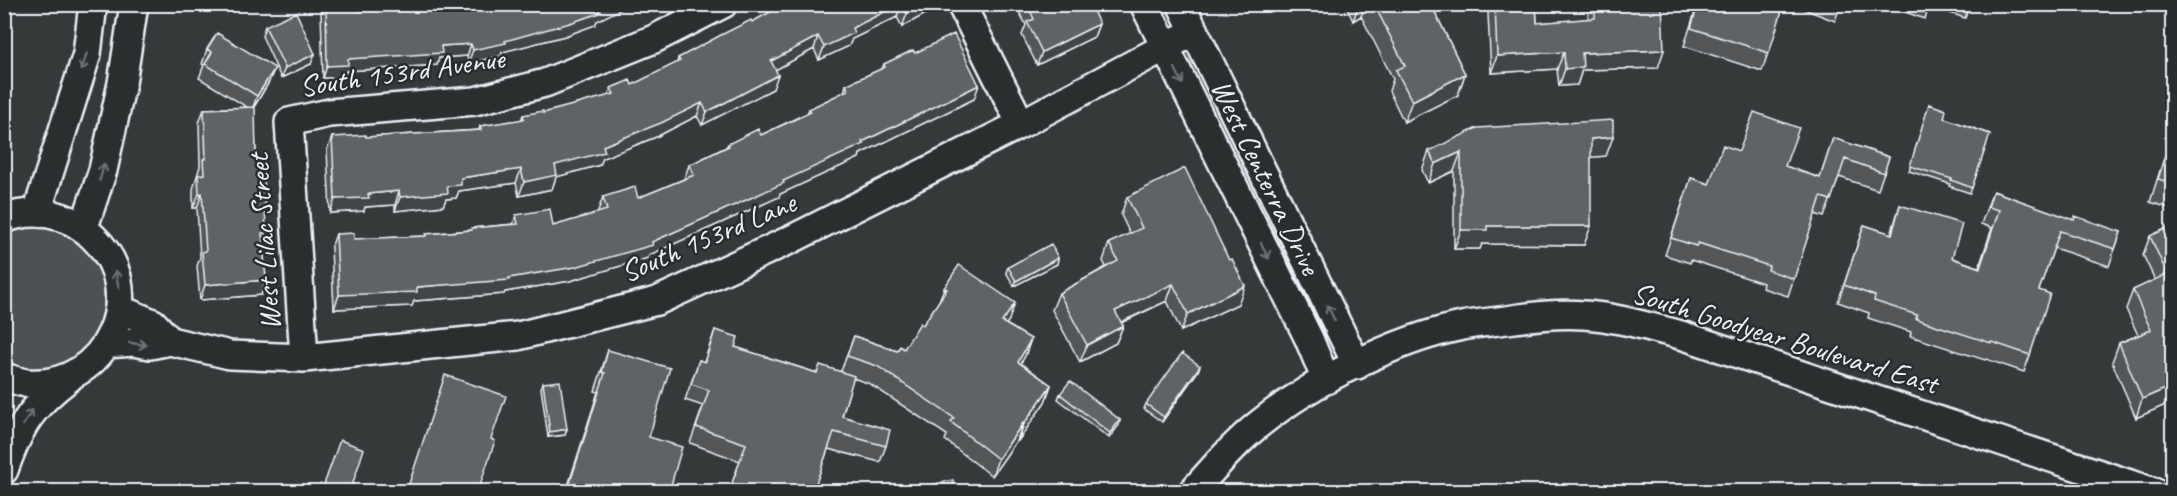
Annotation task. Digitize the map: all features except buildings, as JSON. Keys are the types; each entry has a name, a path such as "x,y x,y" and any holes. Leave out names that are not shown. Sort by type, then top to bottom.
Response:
{"street":[{"path":"37,213 87,54 93,4"},
{"path":"84,227 108,149 122,84 134,4"},
{"name":"South 153rd Avenue","path":"289,122 329,113 475,101 545,83 654,39 723,4"},
{"path":"961,4 1021,124"},
{"name":"West Centerra Drive","path":"1144,4 1309,339 1326,380"},
{"name":"West Centerra Drive","path":"1181,4 1356,365"},
{"name":"South 153rd Lane","path":"107,344 133,342 150,345 170,341 230,355 304,358 518,336 657,300 792,239 1021,124 1194,31"},
{"name":"West Lilac Street","path":"289,122 304,358"},
{"path":"4,219 10,216 37,213 61,216 84,227 103,246 116,271 120,298 116,325 107,344 93,360 33,409 16,437 4,470"},
{"name":"South 153rd Lane","path":"119,309 153,323 170,341"},
{"name":"South Goodyear Boulevard East","path":"1192,492 1227,452 1258,424 1326,380 1423,337 1462,326 1545,314 1610,318 1681,335 2154,492"},
{"path":"4,377 27,383 52,382 76,373"}],"shaded area":[{"path":"41,224 57,227 80,241 95,261 103,283 104,306 98,328 85,348 66,362 40,370 27,370 5,365 5,229 12,226"}]}
